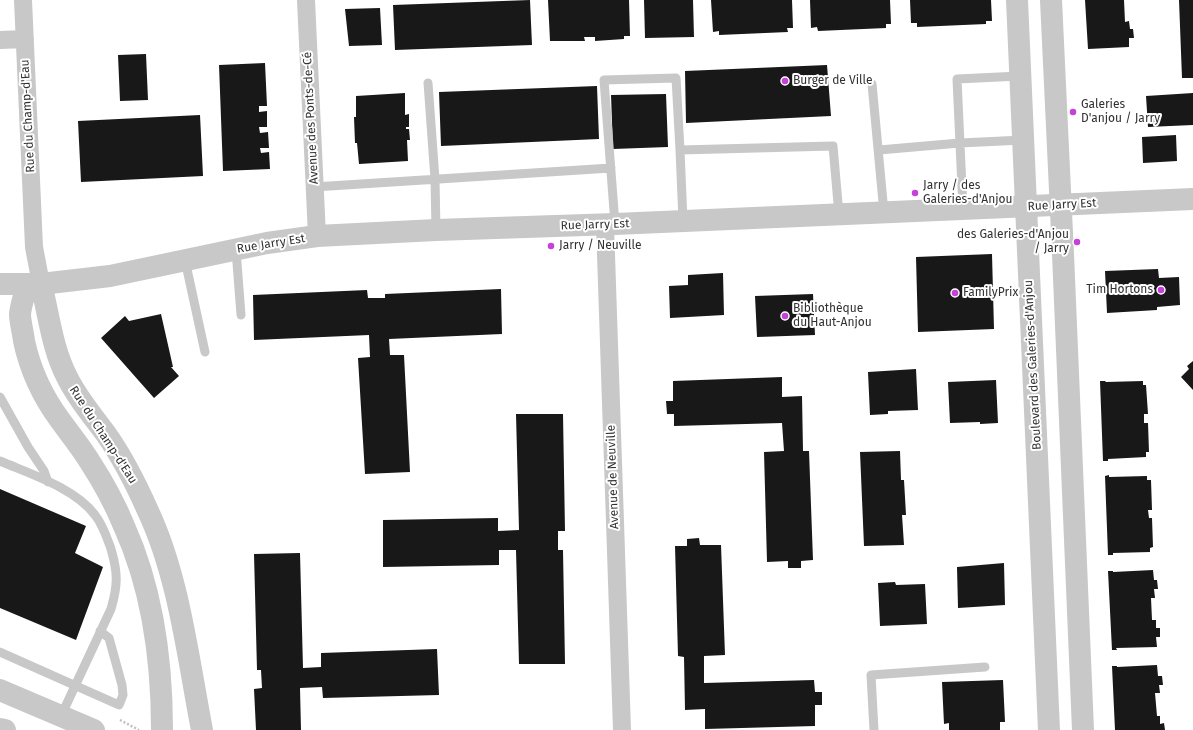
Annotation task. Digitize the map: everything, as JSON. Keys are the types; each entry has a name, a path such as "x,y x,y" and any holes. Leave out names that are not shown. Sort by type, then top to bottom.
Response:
{"street":[{"name":"Rue du Champ-d'Eau","path":"23,0 35,255 34,284 67,377 81,400 107,435 130,472 157,533 173,583 202,730"},
{"name":"Avenue des Ponts-de-Cé","path":"306,0 317,236"},
{"name":"Boulevard des Galeries-d'Anjou","path":"1017,0 1049,730"},
{"path":"1051,0 1060,205 1064,261 1083,730"},
{"path":"0,40 25,39"},
{"name":"Rue Jarry Est","path":"0,284 34,284 110,276 267,244 317,236 1193,200"},
{"name":"Avenue de Neuville","path":"610,225 622,730"},
{"name":"Rue du Champ-d'Eau","path":"34,284 20,314 27,351 32,368 48,402 104,483 125,527 142,574 149,601 156,645 162,706 162,730"},
{"path":"0,690 94,730"},
{"path":"0,729 5,730"}],"lane":[{"path":"963,209 957,79 1020,76"},
{"path":"610,225 611,168 604,80 676,78 683,221"},
{"path":"428,83 435,179 436,230"},
{"path":"872,84 884,212"},
{"path":"879,150 960,143 1022,140"},
{"path":"680,150 833,146 839,215"},
{"path":"314,187 611,168"},
{"path":"236,250 241,315"},
{"path":"185,260 205,352"},
{"path":"1,401 44,471 48,482"},
{"path":"0,461 63,489 89,508 99,521 109,542 116,569 116,590 110,609 61,716"},
{"path":"0,652 119,704 123,695 122,685 109,638 106,634 100,631"},
{"path":"874,730 871,674 985,667"}],"building":[{"path":"530,0 532,45 395,50 393,5"},
{"path":"548,0 629,0 630,36 624,36 624,39 595,41 595,37 584,37 585,41 550,41"},
{"path":"644,0 693,0 694,37 645,38"},
{"path":"711,0 792,0 793,28 787,28 788,32 719,35 719,31 713,32"},
{"path":"810,0 890,0 891,24 886,24 886,28 818,31 817,27 811,28"},
{"path":"910,0 991,0 992,21 986,21 986,24 917,27 917,23 911,23"},
{"path":"1085,0 1124,0 1125,22 1129,21 1130,29 1133,29 1134,38 1129,38 1129,47 1088,49"},
{"path":"1179,0 1193,0 1193,78 1182,78"},
{"path":"380,8 382,45 349,46 345,9"},
{"path":"146,54 148,100 120,101 118,55"},
{"path":"265,63 267,106 259,106 259,112 267,111 267,127 259,127 260,133 268,132 269,148 260,148 261,153 269,152 270,169 223,171 219,65"},
{"path":"827,65 831,116 686,123 685,71"},
{"path":"597,86 599,139 441,146 439,92"},
{"path":"405,93 405,115 409,114 409,127 406,127 406,129 409,129 410,140 407,140 408,161 359,164 357,143 355,143 354,117 356,117 356,96"},
{"path":"1193,93 1193,125 1148,127 1146,96"},
{"path":"666,94 668,147 613,149 611,95"},
{"path":"200,115 203,176 81,182 78,121"},
{"path":"1176,135 1177,161 1143,163 1142,137"},
{"name":"FamilyPrix","path":"992,254 994,329 918,332 916,257"},
{"path":"1158,269 1159,278 1179,277 1180,305 1157,307 1157,310 1107,313 1105,271"},
{"path":"723,273 724,315 670,318 669,286 688,285 688,275"},
{"path":"501,289 502,334 389,339 390,355 404,355 410,472 365,474 358,358 370,357 369,335 254,340 253,295 367,290 368,298 385,298 385,294"},
{"name":"Bibliothèque du Haut-Anjou","path":"813,294 815,335 757,337 755,296"},
{"path":"161,314 173,367 171,367 179,376 154,398 101,338 125,316 129,321"},
{"path":"1193,361 1193,390 1181,377 1189,369 1187,366"},
{"path":"916,369 918,410 888,411 888,414 870,415 868,372"},
{"path":"782,377 782,397 802,396 803,451 809,451 813,560 801,561 801,568 788,568 788,561 767,562 764,452 784,451 782,423 674,426 674,414 667,414 666,401 673,401 673,381"},
{"path":"996,380 998,423 950,423 948,382"},
{"path":"1100,381 1143,381 1143,385 1146,385 1148,414 1144,414 1144,423 1148,423 1149,452 1146,452 1146,457 1108,459 1108,461 1103,461"},
{"path":"516,414 563,414 565,531 558,531 558,550 563,550 565,664 519,664 516,550 499,550 499,565 383,567 383,520 498,518 498,531 519,530"},
{"path":"900,451 901,480 904,480 906,515 902,515 904,545 864,546 860,452"},
{"path":"1109,475 1109,477 1147,476 1147,480 1151,480 1152,510 1148,510 1149,518 1152,518 1153,547 1150,548 1150,552 1113,553 1113,555 1108,555 1105,476"},
{"path":"0,489 86,526 75,553 103,567 76,640 0,608"},
{"path":"699,538 700,545 721,545 725,655 704,656 704,683 814,680 815,692 822,692 822,705 815,705 815,726 705,729 705,709 685,710 684,657 678,656 675,546 687,546 687,539"},
{"path":"300,553 303,668 321,667 321,653 437,649 439,695 323,698 322,687 300,688 301,730 256,730 254,689 262,688 261,670 257,670 254,554"},
{"path":"1004,563 1005,605 958,608 957,567"},
{"path":"1153,570 1154,580 1157,580 1158,589 1154,589 1155,598 1151,598 1152,620 1156,620 1156,628 1160,628 1160,637 1156,637 1157,647 1116,648 1117,650 1112,650 1108,571"},
{"path":"895,582 896,585 925,584 927,624 880,626 878,583"},
{"path":"1157,665 1158,676 1162,676 1163,685 1159,685 1160,693 1155,693 1157,716 1160,716 1160,724 1164,723 1165,730 1115,730 1112,666"},
{"path":"1003,680 1005,722 1000,722 1000,730 949,730 949,723 944,724 942,682"}],"place":[{"name":"Burger de Ville","path":"785,81"},
{"name":"Galeries D'anjou / Jarry","path":"1073,112"},
{"name":"Jarry / des Galeries-d'Anjou","path":"915,193"},
{"name":"des Galeries-d'Anjou / Jarry","path":"1077,242"},
{"name":"Jarry / Neuville","path":"551,246"},
{"name":"Tim Hortons","path":"1161,290"},
{"name":"FamilyPrix","path":"955,293"},
{"name":"Bibliothèque du Haut-Anjou","path":"785,316"}]}
